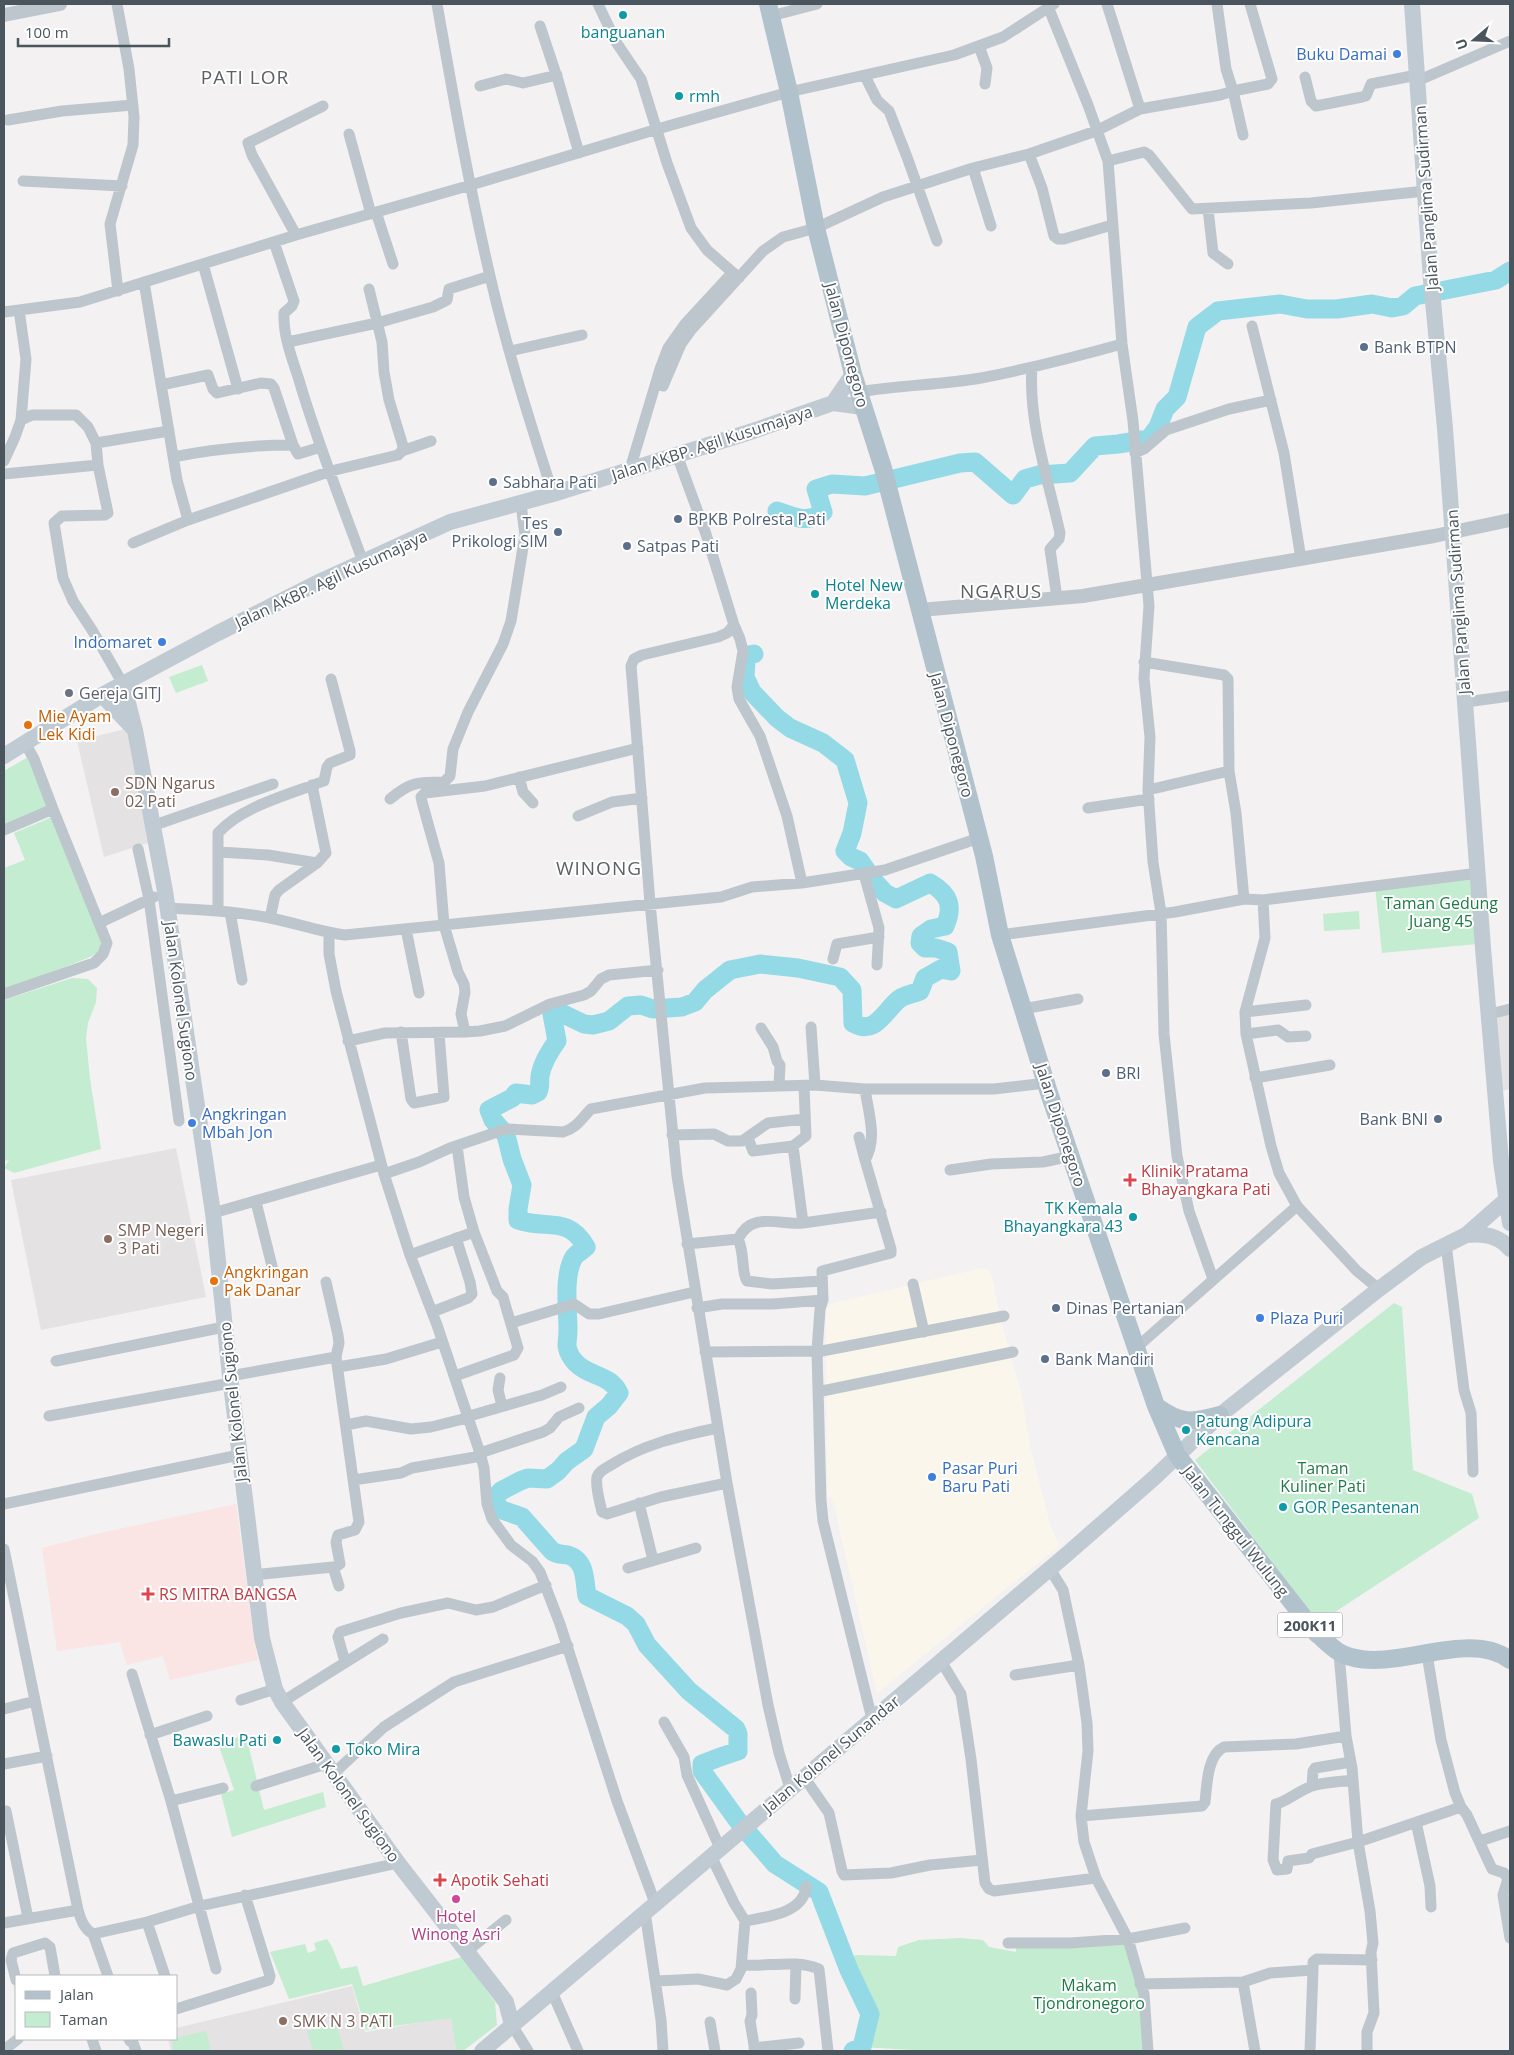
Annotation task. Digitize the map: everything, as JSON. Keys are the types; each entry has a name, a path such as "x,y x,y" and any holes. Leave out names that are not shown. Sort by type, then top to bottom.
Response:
{"main road":[{"name":"Jalan Panglima Sudirman","path":"1412,4 1462,670 1502,1161 1510,1222"},
{"name":"Jalan Diponegoro","path":"769,10 789,92 816,228 853,374 890,494 979,838 1000,935 1046,1083 1136,1348 1156,1406 1178,1455"},
{"name":"Jalan AKBP. Agil Kusumajaya","path":"833,403 853,374"},
{"name":"Jalan AKBP. Agil Kusumajaya","path":"4,756 102,695 218,633 450,522 521,504 753,431 833,403 861,399"},
{"name":"Jalan Kolonel Sugiono","path":"123,684 135,730 165,891 213,1213 253,1575 265,1654 279,1695 398,1863 506,2002 512,2025"},
{"path":"102,695 135,730"},
{"path":"1466,1235 1508,1199"},
{"path":"1466,1235 1480,1233 1494,1236 1510,1249"},
{"name":"Jalan Kolonel Sunandar","path":"482,2051 1050,1569 1220,1415 1379,1289 1422,1258 1466,1235"},
{"path":"1156,1406 1183,1422 1198,1421 1220,1415"},
{"name":"Jalan Tunggul Wulung","path":"1178,1455 1316,1633 1339,1653 1365,1660 1460,1649 1485,1650 1495,1652 1510,1660"},
{"path":"506,2002 530,2009"}],"street":[{"path":"4,15 60,4"},
{"path":"117,4 129,69 133,145 110,224 118,291"},
{"path":"437,4 447,68 490,276 510,351 553,494"},
{"path":"598,4 616,42 641,79 673,180 691,228 707,250 735,276"},
{"path":"769,10 817,4"},
{"path":"1107,4 1140,110"},
{"path":"1217,4 1226,69 1243,134"},
{"path":"630,469 668,348 735,276 763,251 783,238 816,228 883,197 974,168 1029,154 1096,130 1140,110 1268,84 1272,79 1250,4"},
{"path":"4,312 80,302 296,235 657,129 789,92 954,55 1003,37 1050,5 1108,161 1122,344 1133,421 1147,585 1148,614 1144,662 1150,737 1148,794 1153,862 1161,913 1164,1034 1177,1156 1189,1211 1213,1279"},
{"path":"540,26 557,75 579,153"},
{"path":"1305,77 1311,101 1316,106 1366,96 1370,84 1417,78 1510,41"},
{"path":"979,46 987,68 986,84"},
{"path":"480,86 506,79 524,83 557,75"},
{"path":"865,76 877,100 889,111 937,241"},
{"path":"8,120 62,110 132,105"},
{"path":"296,235 252,155 248,143 323,106"},
{"path":"349,134 373,213 393,264"},
{"path":"1108,161 1144,152 1149,155 1192,209 1311,203 1425,191"},
{"path":"1029,154 1042,188 1054,236 1058,239 1064,239 1112,225"},
{"path":"974,168 991,226"},
{"path":"23,181 122,186"},
{"path":"1208,209 1213,253 1228,264"},
{"path":"274,242 294,301 292,306 284,313 283,323 288,342 311,422 363,562"},
{"path":"203,264 238,389"},
{"path":"288,342 377,323 444,303 447,300 450,289 490,276"},
{"path":"144,282 177,480 188,520"},
{"path":"368,289 382,342 384,372 389,400 402,451"},
{"path":"4,462 21,420 26,358 19,310"},
{"path":"1252,326 1284,452 1301,559"},
{"path":"510,351 582,335"},
{"name":"Jalan AKBP. Agil Kusumajaya","path":"861,399 892,386 979,378 1032,367 1122,344"},
{"path":"1032,367 1032,401 1043,468 1048,480 1060,533 1059,539 1050,549 1057,598"},
{"path":"162,385 208,375 217,394 261,383 273,385 298,454 321,447"},
{"path":"1135,449 1144,449 1166,430 1229,409 1271,400"},
{"path":"21,420 32,415 76,415 88,427 96,443 98,465 108,513 106,515 62,516 54,522 66,586 123,684"},
{"path":"96,443 169,431"},
{"path":"133,543 188,520 330,471 398,455 402,451 431,441"},
{"path":"173,457 250,445 293,444"},
{"path":"677,454 706,534 740,639 743,651 737,687 739,699 760,736 786,816 802,883"},
{"path":"4,474 98,465"},
{"path":"390,799 404,787 417,782 444,782 450,776 453,749 468,712 503,644 511,620 525,535 521,504"},
{"path":"920,610 1083,596 1453,532 1510,520"},
{"path":"734,625 727,633 718,637 642,654 634,659 631,666 650,903 670,1094 672,1135 687,1244 727,1483 768,1706 778,1753 790,1788"},
{"path":"1144,662 1224,675 1228,679 1229,771 1236,813 1244,899"},
{"path":"242,980 224,911 217,836 225,826 255,807 324,781 327,766 346,757 350,752 331,679"},
{"path":"1466,702 1510,696"},
{"path":"4,994 94,963 103,954 107,943 34,759 25,743"},
{"path":"465,1032 461,1008 464,1002 464,984 458,972 444,925 439,863 421,797 429,792 468,789 638,748"},
{"path":"1088,808 1148,794 1229,771"},
{"path":"519,777 523,792 533,803"},
{"path":"152,826 273,784"},
{"path":"270,918 275,896 279,890 317,863 326,853 312,785"},
{"path":"578,816 612,802 642,798"},
{"path":"4,830 53,809"},
{"path":"167,908 224,911 270,918 329,933 345,935 721,897 752,887 802,883 885,870 979,838"},
{"path":"138,849 148,899 180,1121"},
{"path":"219,852 268,855 317,863"},
{"path":"1000,935 1161,913 1244,899 1263,900 1479,873"},
{"path":"864,874 879,928 878,966"},
{"path":"99,923 165,891"},
{"path":"1263,900 1265,938 1245,1012 1246,1034 1276,1164 1297,1206 1356,1271 1379,1289"},
{"path":"406,929 419,993"},
{"path":"329,933 329,954 336,990 383,1169 410,1255 432,1312 481,1454 487,1504 492,1519 511,1545 536,1566 546,1585 568,1646 650,1907 663,2051"},
{"path":"833,959 837,944 879,936"},
{"path":"348,1041 385,1033 465,1032 505,1026 550,1004 584,995 591,991 601,979 609,975 658,970"},
{"path":"1023,1009 1078,999"},
{"path":"1245,1012 1306,1005"},
{"path":"1490,1014 1510,1010"},
{"path":"748,1138 754,1150 793,1146 806,1136 805,1119 809,1085 811,1027"},
{"path":"761,1028 773,1047 780,1065 779,1085"},
{"path":"1246,1034 1278,1030 1288,1037 1306,1036"},
{"path":"402,1032 411,1099 414,1103 444,1097 439,1033"},
{"path":"1255,1078 1330,1065"},
{"path":"213,1213 383,1169 503,1130 563,1132 575,1127 591,1109 705,1088 779,1085 865,1089 994,1088 1046,1083"},
{"path":"865,1089 871,1125 870,1149 865,1160"},
{"path":"672,1135 714,1134 724,1140 735,1142 748,1138 768,1123 805,1119"},
{"path":"859,1138 891,1253 824,1270 821,1273 823,1300 820,1309 819,1464 823,1521 872,1719"},
{"path":"454,1376 506,1359 517,1353 518,1348 503,1297 497,1291 474,1232 464,1197 457,1146"},
{"path":"793,1146 802,1223"},
{"path":"950,1170 991,1164 1044,1162 1071,1156"},
{"path":"256,1202 274,1274"},
{"path":"1136,1348 1297,1206"},
{"path":"822,1281 772,1284 747,1281 744,1275 743,1252 738,1239 744,1228 763,1221 789,1224 881,1212"},
{"path":"410,1255 474,1232"},
{"path":"432,1312 468,1298 472,1294 456,1238"},
{"path":"687,1244 738,1239"},
{"path":"1446,1244 1464,1390 1471,1414 1473,1472"},
{"path":"470,1282 490,1274"},
{"path":"253,1575 333,1567 340,1564 336,1542 338,1535 356,1530 359,1522 337,1362 339,1343 326,1282"},
{"path":"913,1284 924,1332"},
{"path":"511,1323 575,1304 590,1314 599,1314 694,1292"},
{"path":"697,1308 722,1304 773,1304 823,1300"},
{"path":"705,1352 820,1351 1004,1316"},
{"path":"56,1361 224,1326"},
{"path":"49,1416 230,1379 337,1362 386,1359 442,1342"},
{"path":"822,1391 1013,1352"},
{"path":"500,1378 498,1390 502,1406"},
{"path":"346,1425 366,1421 411,1428 431,1427 542,1395 561,1387"},
{"path":"353,1480 401,1473 412,1468 432,1466 481,1454 543,1432 550,1428 559,1417 579,1408"},
{"path":"718,1428 681,1435 648,1445 627,1455 599,1473 596,1480 601,1510 604,1514 638,1503 727,1483"},
{"path":"4,1504 239,1455"},
{"path":"638,1503 653,1560"},
{"path":"628,1568 696,1548"},
{"path":"4,1549 5,1566 47,1756 78,1910 84,1926 93,1934 108,1975"},
{"path":"333,1567 339,1586"},
{"path":"1050,1569 1063,1590 1079,1665 1088,1723 1088,1751 1081,1816 1084,1842 1096,1878 1128,1940 1144,1994 1148,2051"},
{"path":"345,1662 338,1637 340,1632 351,1627 416,1609 448,1604 476,1610 493,1608 546,1585"},
{"path":"241,1700 279,1695 345,1662 383,1639"},
{"path":"256,1786 330,1769 384,1727 454,1682 568,1646"},
{"path":"1339,1653 1358,1842 1370,1911 1373,1943 1374,2013 1367,2032 1367,2051"},
{"path":"1427,1654 1441,1740 1455,1792 1492,1869 1504,1874 1509,1879 1503,1895 1510,1938"},
{"path":"941,1661 961,1694 971,1759 985,1883 989,1889 994,1891 1096,1878"},
{"path":"1015,1675 1079,1665"},
{"path":"132,1674 171,1801 216,1968"},
{"path":"4,1709 34,1701"},
{"path":"150,1735 207,1716"},
{"path":"656,1981 698,1978 727,1985 736,1979 742,1965 745,1921 734,1903 687,1775 684,1757 664,1722"},
{"path":"1081,1816 1202,1806 1206,1802 1211,1766 1217,1750 1224,1746 1296,1744 1346,1736"},
{"path":"4,1764 47,1756"},
{"path":"1312,1786 1315,1768 1351,1762"},
{"path":"804,1777 829,1813 844,1875 891,1873 930,1865 982,1860"},
{"path":"1353,1780 1312,1786 1289,1797 1282,1803 1276,1804 1273,1860 1277,1870 1287,1869 1288,1861 1308,1858 1312,1854 1358,1842 1461,1807"},
{"path":"171,1801 223,1788"},
{"path":"4,1807 28,1918"},
{"path":"1416,1822 1430,1886 1431,1907"},
{"path":"1480,1841 1510,1831"},
{"path":"93,1934 146,1922 245,1895 398,1863"},
{"path":"745,1921 784,1911 796,1905 804,1893"},
{"path":"178,2008 269,1980 270,1976 245,1895"},
{"path":"4,1923 78,1910"},
{"path":"466,1952 506,1920"},
{"path":"146,1922 165,1975"},
{"path":"1008,1943 1070,1943 1128,1940 1184,1928"},
{"path":"15,1976 11,1960 13,1953 45,1943 50,1947 56,1975"},
{"path":"1310,2051 1313,1962 1317,1959 1372,1960"},
{"path":"742,1965 796,1964 817,1968 820,1971 828,2051"},
{"path":"795,1999 796,1964"},
{"path":"1140,1984 1243,1982 1270,1973 1313,1970"},
{"path":"1243,1982 1255,2051"},
{"path":"552,1992 578,2051"},
{"path":"751,1994 752,2015 750,2021 755,2050 799,2043"},
{"path":"710,2022 715,2051"},
{"path":"512,2025 528,2051"}],"shaded area":[{"name":"SDN Ngarus 02 Pati","path":"129,728 151,842 104,857 77,741"},
{"path":"1510,1014 1510,1089 1502,1091 1496,1017"},
{"name":"SMP Negeri 3 Pati","path":"176,1148 206,1297 41,1330 11,1180"},
{"name":"Pasar Puri Baru Pati","path":"982,1268 987,1269 992,1276 999,1313 1022,1396 1031,1450 1050,1524 1059,1546 877,1693 832,1497 827,1497 826,1310 830,1304"},
{"name":"RS MITRA BANGSA","path":"236,1504 258,1660 170,1680 163,1656 127,1665 120,1642 57,1651 42,1548 96,1534"},
{"name":"SMK N 3 PATI","path":"352,1986 365,2032 451,2017 456,2051 171,2051 168,2040 178,2040 178,2028"}],"green space":[{"path":"202,665 208,681 176,693 169,677"},
{"path":"28,757 48,806 4,824 4,771"},
{"path":"52,817 102,941 99,951 90,957 4,991 4,868 25,860 14,833"},
{"name":"Taman Gedung Juang 45","path":"1474,874 1477,944 1382,953 1375,886"},
{"path":"1359,911 1360,929 1324,931 1323,914"},
{"path":"72,978 88,979 97,988 96,1002 88,1023 86,1038 90,1079 101,1149 14,1173 4,1168 9,1160 4,1161 4,1000"},
{"name":"Taman Kuliner Pati","path":"1394,1303 1402,1307 1413,1470 1472,1494 1479,1518 1318,1623 1195,1460"},
{"path":"246,1735 264,1810 323,1792 326,1807 232,1837 221,1794 234,1790 218,1743"},
{"name":"Makam Tjondronegoro","path":"960,1938 983,1940 989,1947 1016,1952 1016,1945 1128,1939 1140,1984 1148,2051 929,2051 862,2047 870,2014 849,1970 855,1955 896,1956 898,1947 919,1940"},
{"path":"327,1939 341,1969 357,1966 363,1986 462,1957 495,2002 497,2025 463,2051 456,2051 451,2018 366,2030 352,1984 289,1999 270,1952 305,1944 308,1953 316,1950 314,1943"},
{"path":"336,2023 344,2051 313,2051 307,2031"},
{"path":"206,2031 211,2051 174,2051 171,2040 178,2040 178,2037"}],"waterway":[{"path":"777,511 801,518 812,518 823,512 816,489 832,484 865,486 960,463 975,462 1013,495 1025,479 1039,475 1070,473 1095,446 1149,439 1158,427 1165,409 1177,397 1197,327 1218,311 1280,304 1307,309 1337,309 1372,304 1392,308 1403,306 1415,296 1496,280 1510,271"},
{"path":"754,654 748,655 746,660 745,677 752,692 777,718 790,728 823,743 845,760 858,803 852,833 845,851 851,857 860,861 867,871"},
{"path":"853,2051 862,2047 870,2014 849,1970 819,1892 775,1864 738,1821 702,1771 702,1764 738,1751 738,1734 736,1729 689,1691 647,1645 636,1624 627,1616 587,1596 584,1572 579,1562 568,1555 552,1551 522,1517 502,1510 497,1505 495,1497 501,1491 528,1478 547,1479 584,1449 596,1417 609,1406 619,1393 610,1382 581,1368 570,1355 567,1348 568,1273 574,1257 586,1247 579,1237 564,1227 518,1220 522,1185 512,1159 506,1135 493,1120 489,1110 512,1098 516,1093 532,1095 538,1092 542,1067 557,1041 552,1014 555,1010 584,1024 593,1025 609,1021 628,1006 641,1005 653,1009 682,1007 695,1002 705,990 730,970 760,964 798,968 840,977 852,990 853,1023 867,1027 873,1025 900,998 920,991 925,978 941,969 951,971 948,952 936,948 925,948 920,943 921,936 931,929 945,926 949,907 948,901 942,892 930,883 896,899 885,893 872,879"}],"place":[{"name":"banguanan","path":"623,15"},
{"name":"Buku Damai","path":"1397,54"},
{"name":"rmh","path":"679,96"},
{"name":"Bank BTPN","path":"1364,347"},
{"name":"Sabhara Pati","path":"493,482"},
{"name":"BPKB Polresta Pati","path":"678,519"},
{"name":"Tes Prikologi SIM","path":"558,532"},
{"name":"Satpas Pati","path":"627,546"},
{"name":"Hotel New Merdeka","path":"815,594"},
{"name":"Indomaret","path":"162,642"},
{"name":"Gereja GITJ","path":"69,693"},
{"name":"Mie Ayam Lek Kidi","path":"28,725"},
{"name":"SDN Ngarus 02 Pati","path":"115,792"},
{"name":"BRI","path":"1106,1073"},
{"name":"Bank BNI","path":"1438,1119"},
{"name":"Angkringan Mbah Jon","path":"192,1123"},
{"name":"Klinik Pratama Bhayangkara Pati","path":"1130,1180"},
{"name":"TK Kemala Bhayangkara 43","path":"1133,1217"},
{"name":"SMP Negeri 3 Pati","path":"108,1239"},
{"name":"Angkringan Pak Danar","path":"214,1281"},
{"name":"Dinas Pertanian","path":"1056,1308"},
{"name":"Plaza Puri","path":"1260,1318"},
{"name":"Bank Mandiri","path":"1045,1359"},
{"name":"Patung Adipura Kencana","path":"1186,1430"},
{"name":"Pasar Puri Baru Pati","path":"932,1477"},
{"name":"GOR Pesantenan","path":"1283,1507"},
{"name":"RS MITRA BANGSA","path":"148,1594"},
{"name":"Bawaslu Pati","path":"277,1740"},
{"name":"Toko Mira","path":"336,1749"},
{"name":"Apotik Sehati","path":"440,1880"},
{"name":"Hotel Winong Asri","path":"456,1899"},
{"name":"SMK N 3 PATI","path":"283,2021"}],"district":[{"name":"PATI LOR","path":"245,77"},
{"name":"NGARUS","path":"1001,591"},
{"name":"WINONG","path":"599,868"}]}
